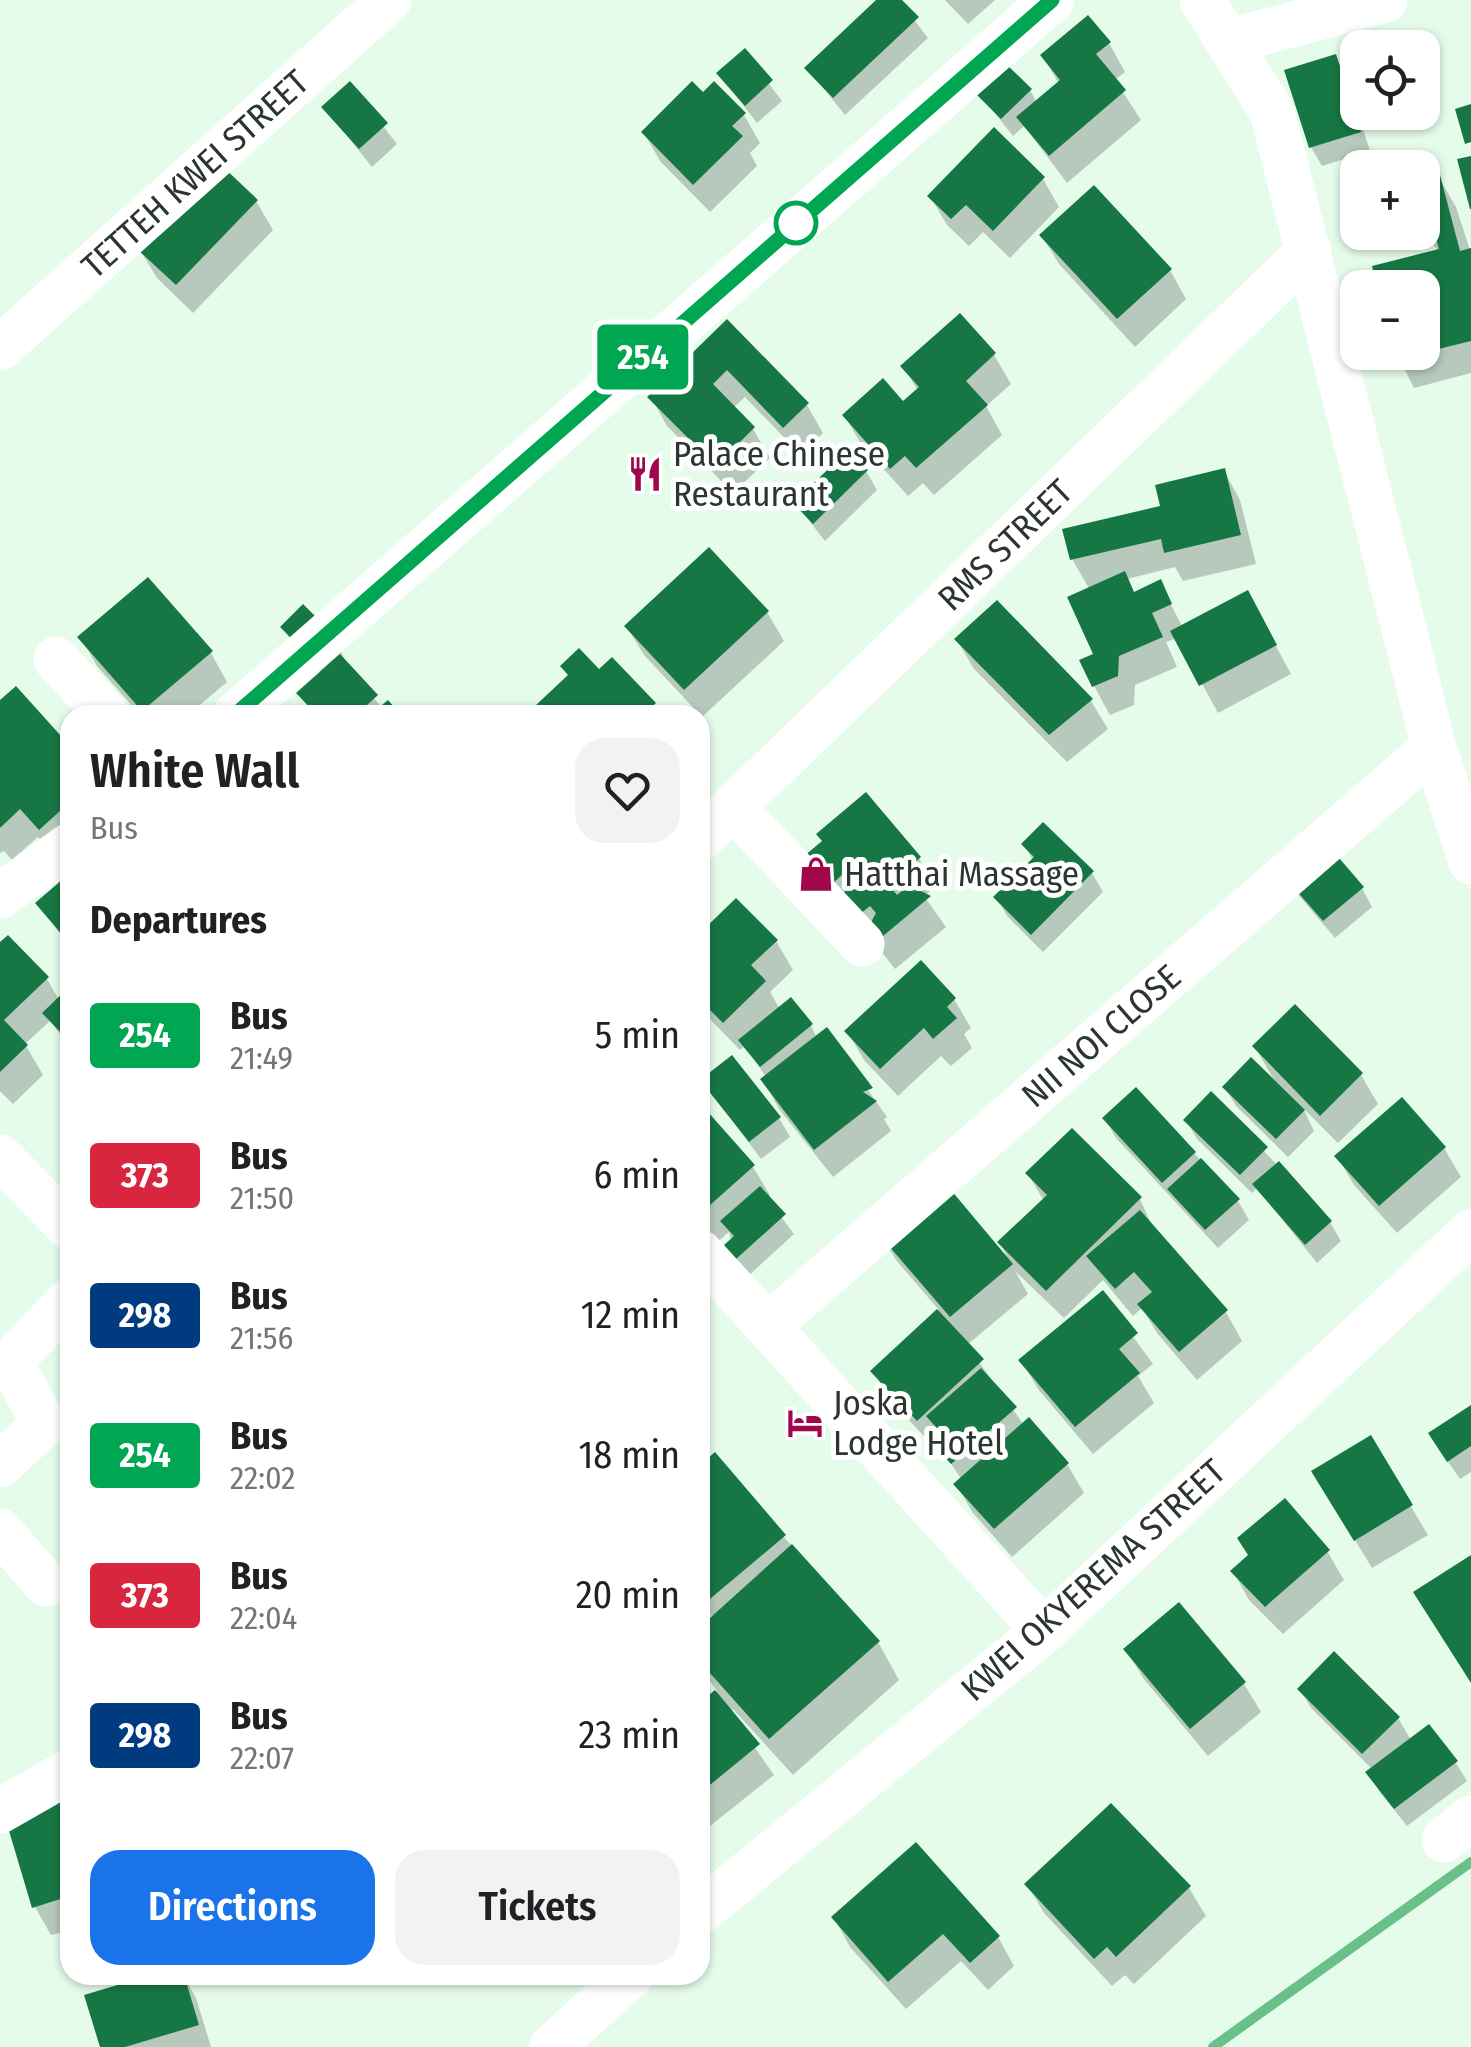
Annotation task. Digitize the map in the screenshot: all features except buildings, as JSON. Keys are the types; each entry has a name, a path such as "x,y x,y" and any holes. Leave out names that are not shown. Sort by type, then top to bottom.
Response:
{"street":[{"name":"TETTEH KWEI STREET","path":"0,348 389,0"},
{"path":"246,705 1052,0"},
{"path":"1202,0 1272,112 1434,746 1471,862"},
{"path":"1230,41 1385,0"},
{"name":"RMS STREET","path":"710,828 1309,252"},
{"path":"56,659 98,705"},
{"name":"NII NOI CLOSE","path":"768,1326 1434,746"},
{"path":"733,806 862,944"},
{"path":"0,896 60,852"},
{"path":"0,1157 60,1218"},
{"name":"KWEI OKYEREMA STREET","path":"710,1892 1044,1632 1471,1232"},
{"path":"710,1263 1044,1632"},
{"path":"0,1465 44,1424 13,1366 20,1351 60,1310"},
{"path":"0,1531 46,1584"},
{"path":"0,1811 60,1777"},
{"path":"552,2047 620,1985"}],"waterway":[{"path":"1213,2047 1471,1862"}],"bus line":[{"name":"254","path":"246,705 1052,0"}],"place":[{"name":"Palace Chinese Restaurant","path":"645,474"},
{"name":"Hatthai Massage","path":"816,874"},
{"name":"Joska Lodge Hotel","path":"805,1423"}]}
